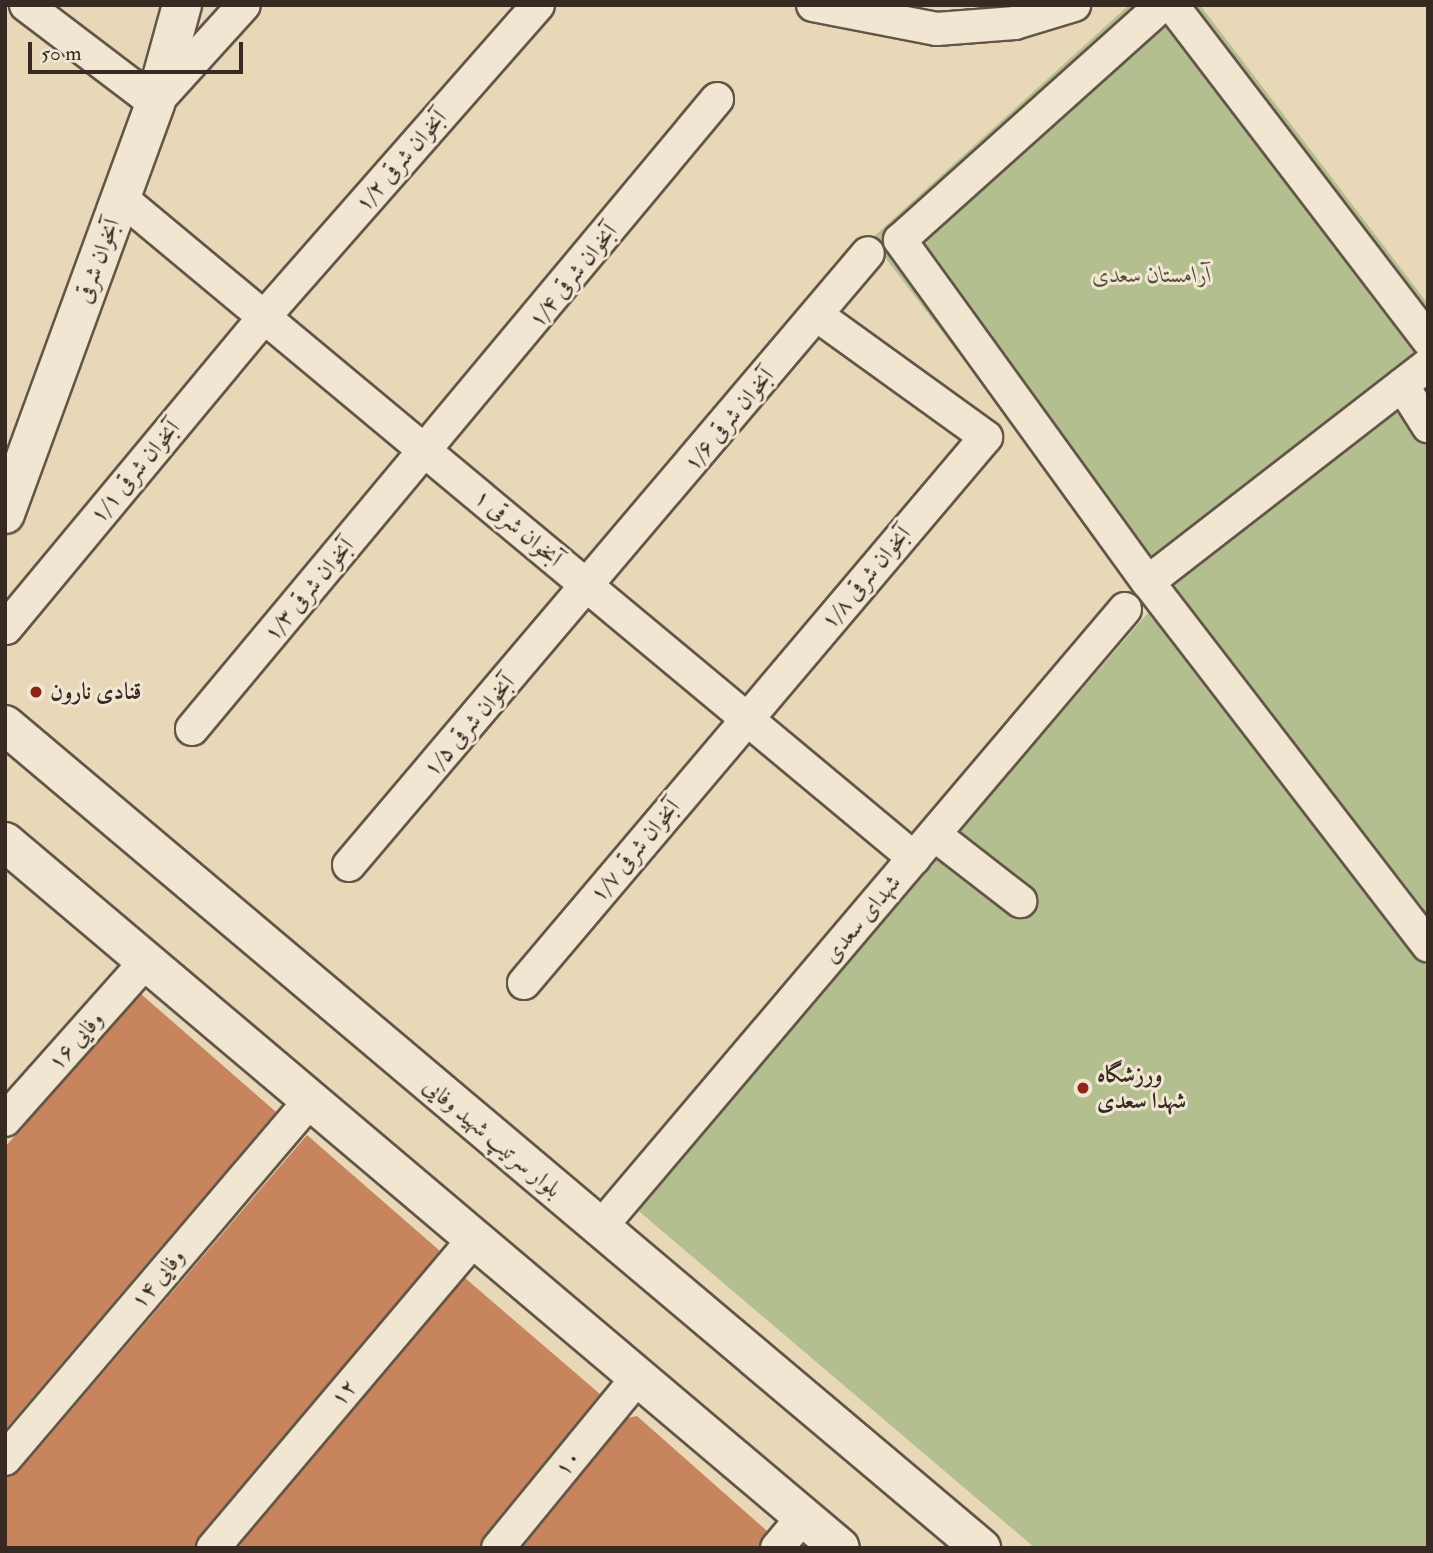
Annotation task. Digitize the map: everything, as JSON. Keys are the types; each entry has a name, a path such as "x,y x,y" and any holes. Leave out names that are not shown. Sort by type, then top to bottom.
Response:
{"main road":[{"name":"آبخوان شرقی","path":"5,514 155,103 182,5"},
{"name":"بلوار سرتیپ شهید وفایی","path":"5,724 599,1229 981,1548"},
{"path":"5,842 840,1548"}],"street":[{"path":"26,5 155,103 244,5"},
{"name":"آبخوان شرقی ۱/۲","path":"264,317 538,5"},
{"path":"813,5 937,29 1015,23 1074,5"},
{"path":"1162,5 900,240 1148,582 1423,928"},
{"path":"1172,5 1428,340"},
{"name":"آبخوان شرقی ۱/۴","path":"426,451 717,99"},
{"name":"آبخوان شرقی ۱","path":"121,198 914,858"},
{"name":"آبخوان شرقی ۱/۶","path":"590,588 868,253"},
{"name":"آبخوان شرقی ۱/۸","path":"747,719 986,436 817,315"},
{"name":"آبخوان شرقی ۱/۱","path":"6,628 264,317"},
{"path":"1148,582 1428,365"},
{"path":"1402,385 1428,426"},
{"name":"آبخوان شرقی ۱/۳","path":"192,729 426,451"},
{"name":"آبخوان شرقی ۱/۵","path":"349,865 590,588"},
{"name":"شهدای سعدی","path":"599,1229 1125,609"},
{"name":"آبخوان شرقی ۱/۷","path":"524,983 747,719"},
{"path":"935,835 1020,901"},
{"name":"وفایی ۱۶","path":"5,1120 146,961"},
{"name":"وفایی ۱۴","path":"5,1459 310,1100"},
{"name":"۱۲","path":"213,1548 474,1239"},
{"name":"۱۰","path":"498,1548 638,1377"},
{"path":"777,1548 803,1517"}],"green space":[{"name":"ورزشگاه شهدا سعدی","path":"1129,5 1200,5 1428,304 1428,966 1215,690 1428,968 1428,1548 1035,1548 634,1207 1153,607 871,239"}],"building":[{"path":"141,994 276,1112 5,1430 5,1147"},
{"path":"307,1135 440,1251 195,1548 5,1548 5,1477 19,1471"},
{"path":"465,1278 600,1394 480,1548 237,1548"},
{"path":"637,1416 767,1531 759,1548 522,1548 628,1418"}],"place":[{"name":"قنادی نارون","path":"36,692"},
{"name":"ورزشگاه شهدا سعدی","path":"1083,1088"}],"park label":[{"name":"آرامستان سعدی","path":"1152,275"}]}
